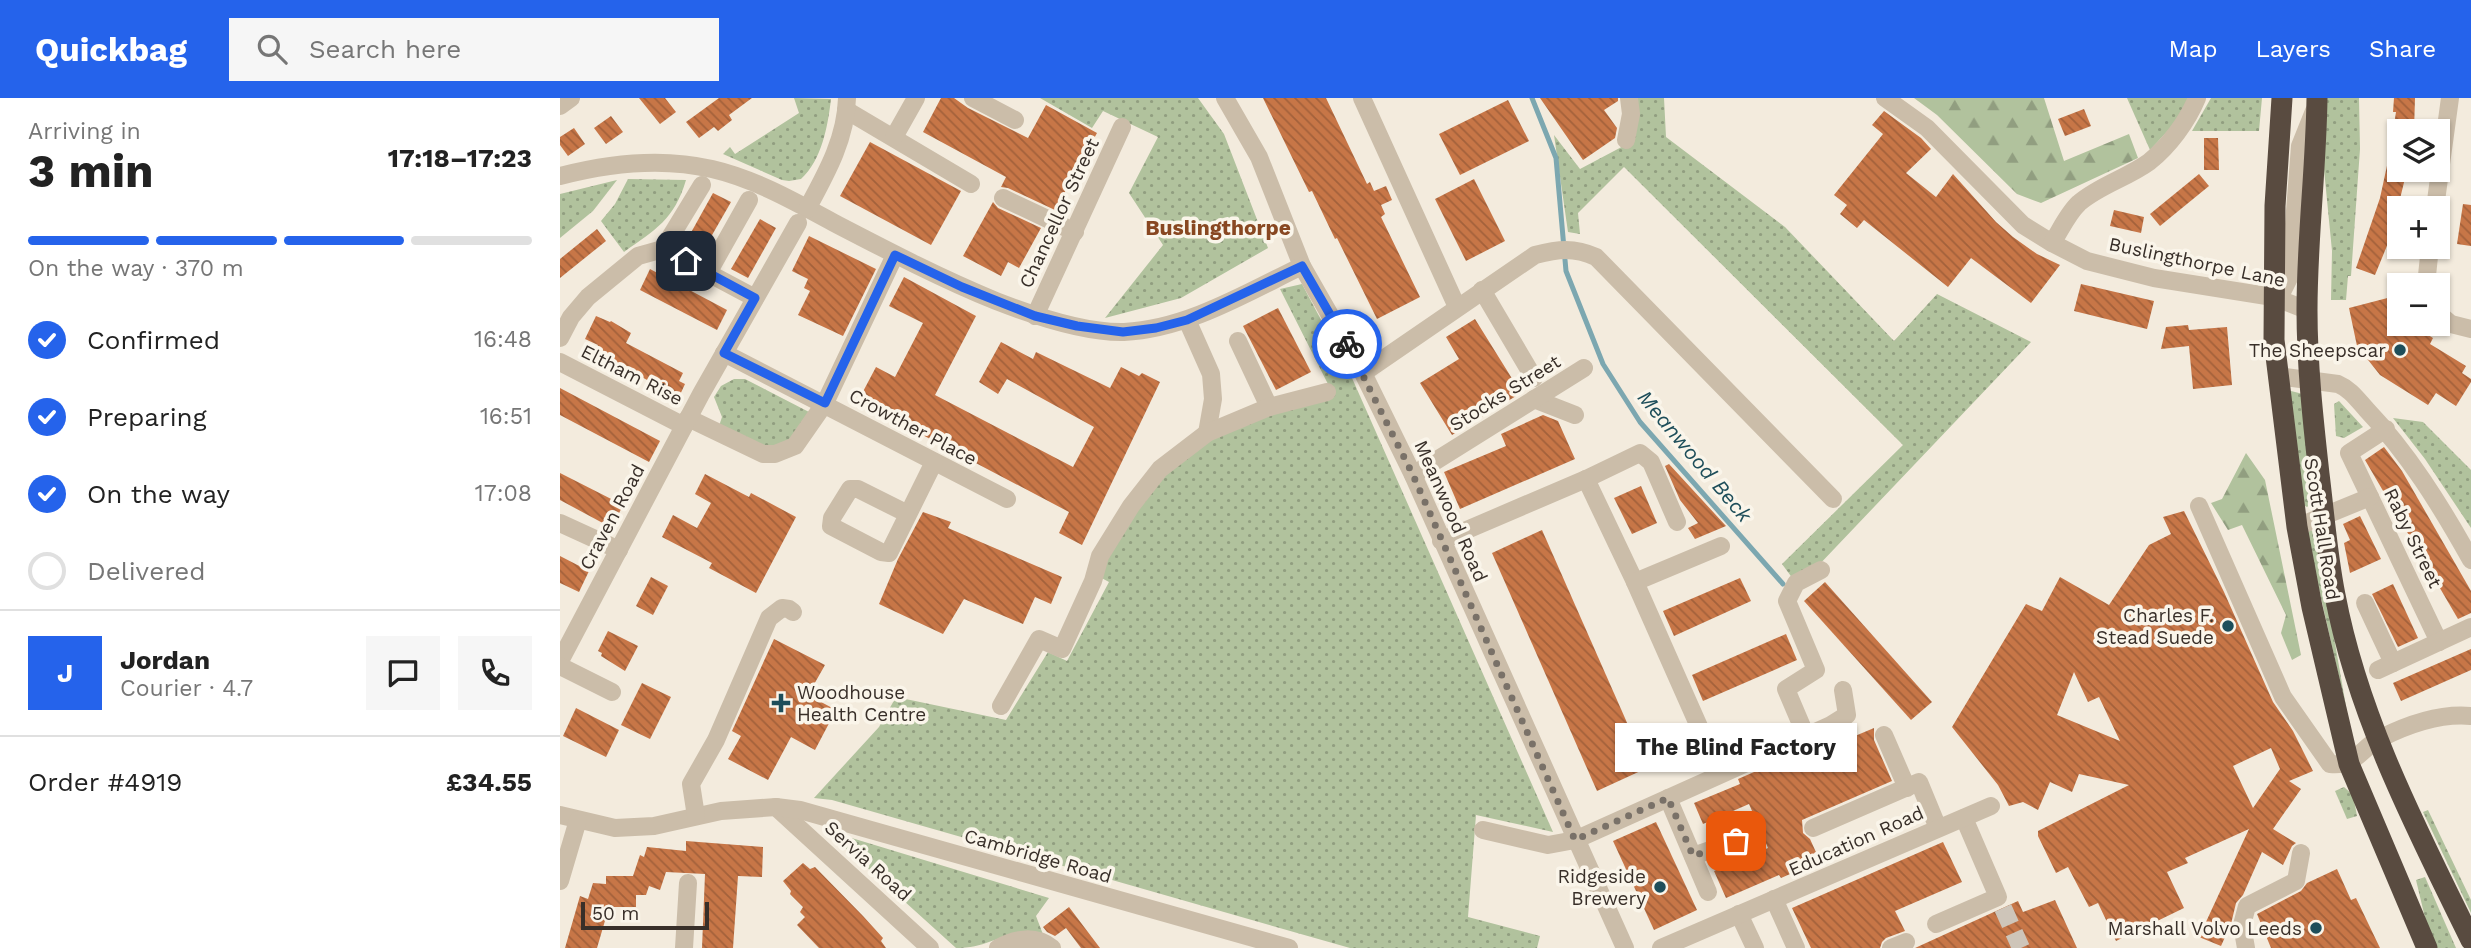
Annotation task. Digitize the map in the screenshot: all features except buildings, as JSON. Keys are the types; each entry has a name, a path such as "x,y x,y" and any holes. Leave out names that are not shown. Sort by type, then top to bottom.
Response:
{"highway":[{"name":"Scott Hall Road","path":"2282,98 2275,206 2273,297 2277,376 2297,527 2312,607 2349,764 2423,945"},
{"name":"Scott Hall Road","path":"2317,101 2307,310 2324,517 2335,596 2350,654 2378,739 2426,848 2471,940"}],"street":[{"path":"560,106 571,98"},
{"path":"894,137 916,98"},
{"path":"973,98 1015,120"},
{"name":"Meanwood Road","path":"1225,98 1259,157 1302,266 1363,373 1413,475 1625,948"},
{"path":"1362,98 1457,307"},
{"path":"1626,140 1631,114 1629,98"},
{"name":"Buslingthorpe Lane","path":"1885,98 1927,128 2023,225 2087,261 2154,278 2273,297 2307,310"},
{"path":"2052,243 2077,205 2099,189 2149,162 2190,114 2197,98"},
{"path":"2437,196 2450,98"},
{"name":"Scott Hall Road","path":"2273,297 2287,284 2292,260 2300,146 2317,101"},
{"path":"847,104 894,137 971,184"},
{"name":"Craven Road","path":"560,661 701,394 832,163 843,129 847,104"},
{"name":"Chancellor Street","path":"1035,316 1122,127"},
{"path":"560,176 633,162 681,164 721,172 802,216 962,287 1035,316 1077,326 1123,332 1156,328 1187,320 1302,266"},
{"path":"560,338 571,317 588,297 638,256 663,249 702,185"},
{"path":"1003,198 1075,232"},
{"path":"708,273 749,200"},
{"path":"663,249 755,298"},
{"path":"1363,373 1482,290 1544,253 1580,250 1596,257 1833,499"},
{"name":"Eltham Rise","path":"560,362 757,453 775,454 795,446 825,403 895,255"},
{"path":"1482,290 1534,378"},
{"path":"1187,320 1211,374 1213,399 1207,433"},
{"path":"2450,323 2471,329"},
{"path":"1238,341 1269,407"},
{"name":"Crowther Place","path":"724,353 1007,499"},
{"name":"Stocks Street","path":"1413,475 1584,368"},
{"path":"2277,376 2338,384 2347,388 2385,429 2441,507 2471,560"},
{"path":"1001,706 1039,639 1062,649 1093,581 1100,556 1131,506 1160,469 1207,433 1269,407 1327,392"},
{"path":"1534,399 1575,415"},
{"name":"Raby Street","path":"2385,429 2349,453 2439,642"},
{"path":"1441,541 1640,453 1651,462 1677,522"},
{"path":"908,514 934,463"},
{"path":"1586,479 1720,774"},
{"path":"2297,527 2370,497"},
{"path":"2199,506 2283,697 2329,764 2349,764 2378,739 2421,722 2453,714 2471,716"},
{"path":"560,523 619,550"},
{"path":"1635,582 1721,546"},
{"path":"1806,736 1786,689 1816,670 1787,601 1796,583 1821,570"},
{"path":"2365,603 2386,667 2471,627"},
{"path":"696,816 691,784 716,740 769,618 782,608 793,612"},
{"path":"560,666 612,692"},
{"path":"1483,830 1548,845 1575,840 1831,725 1847,715 1843,690"},
{"path":"1884,735 1907,788"},
{"path":"1813,828 1919,782 1938,828"},
{"path":"1668,798 1708,892"},
{"name":"Education Road","path":"1661,948 1991,806"},
{"name":"Cambridge Road","path":"560,815 615,828 654,827 721,811 776,807 800,810 1289,948"},
{"name":"Servia Road","path":"776,807 930,948"},
{"path":"1936,924 2001,902 1964,818"},
{"path":"560,881 578,820"},
{"path":"1693,856 1736,841"},
{"path":"2246,948 2242,925 2247,906 2296,881 2301,853"},
{"path":"684,948 688,883"},
{"path":"1774,899 1796,948"},
{"path":"1739,915 1755,948"},
{"path":"998,948 1029,938 1052,948"}],"green space":[{"path":"794,98 831,99 826,131 819,152 801,179 782,180 723,154 730,147 735,154 799,113"},
{"path":"1040,98 1198,98 1224,134 1268,248 1181,298 1105,318 1163,245 1129,193 1158,137 1103,111 1092,128"},
{"path":"1634,98 1664,98 1666,137 1785,227 1894,341 1937,294 2031,342 1816,568 1793,579 1782,564 1903,445 1624,167 1578,213 1580,234 1568,232 1554,135 1580,169 1631,142"},
{"path":"1914,98 2044,98 2064,161 2129,134 2138,158 2041,203 2017,194 1937,115"},
{"path":"2127,98 2190,98 2175,123 2150,150"},
{"path":"2211,98 2262,98 2259,131 2192,131"},
{"path":"2325,98 2359,98 2360,149 2351,276 2348,276 2346,300 2331,300 2332,251 2322,149"},
{"path":"628,179 686,180 670,214 655,230 624,252 601,221 615,204"},
{"path":"617,180 593,211 560,238 560,194"},
{"path":"1302,284 1352,378 1553,832 1476,815 1468,917 1540,936 1537,948 1350,948 832,800 814,798 879,727 896,697 1006,720 1048,652 1067,661 1109,582 1096,575 1133,513 1163,475 1222,430 1334,396 1280,289"},
{"path":"734,379 745,379 809,412 795,440 767,448 719,426 722,417 714,397 721,386"},
{"path":"2287,390 2303,394 2312,503 2307,507 2303,505"},
{"path":"2339,401 2363,427 2344,438 2336,436 2334,404"},
{"path":"2393,418 2423,422 2471,470 2471,528 2425,459"},
{"path":"2246,453 2265,480 2301,655 2292,660 2281,633 2286,615 2242,525 2228,530 2211,503 2222,499"},
{"path":"2314,530 2347,712 2308,541 2307,531"},
{"path":"2344,787 2353,795 2357,816 2347,819 2335,791"},
{"path":"2428,810 2471,900 2471,913 2423,812"},
{"path":"845,836 1049,898 1036,916 1044,937 1019,934 980,945 956,948 841,844"},
{"path":"2425,877 2456,948 2437,948 2427,926 2416,880"}],"waterway":[{"name":"Meanwood Beck","path":"1532,98 1556,158 1566,271 1603,364 1640,422 1783,584"}],"tunnel":[{"path":"2003,908 2021,948"}],"way so far":[{"path":"1347,344 1413,475 1575,840 1668,798 1693,856 1736,841"}],"place":[{"name":"The Sheepscar","path":"2400,350"},
{"name":"Charles F. Stead Suede","path":"2228,626"},
{"name":"Woodhouse Health Centre","path":"781,703"},
{"name":"The Blind Factory","path":"1736,841"},
{"name":"Ridgeside Brewery","path":"1660,887"},
{"name":"Marshall Volvo Leeds","path":"2316,928"}],"district":[{"name":"Buslingthorpe","path":"1218,227"}],"route":[{"path":"686,261 755,298 724,353 825,403 895,255 962,287 1035,316 1077,326 1123,332 1156,328 1187,320 1302,266 1347,344"}]}
